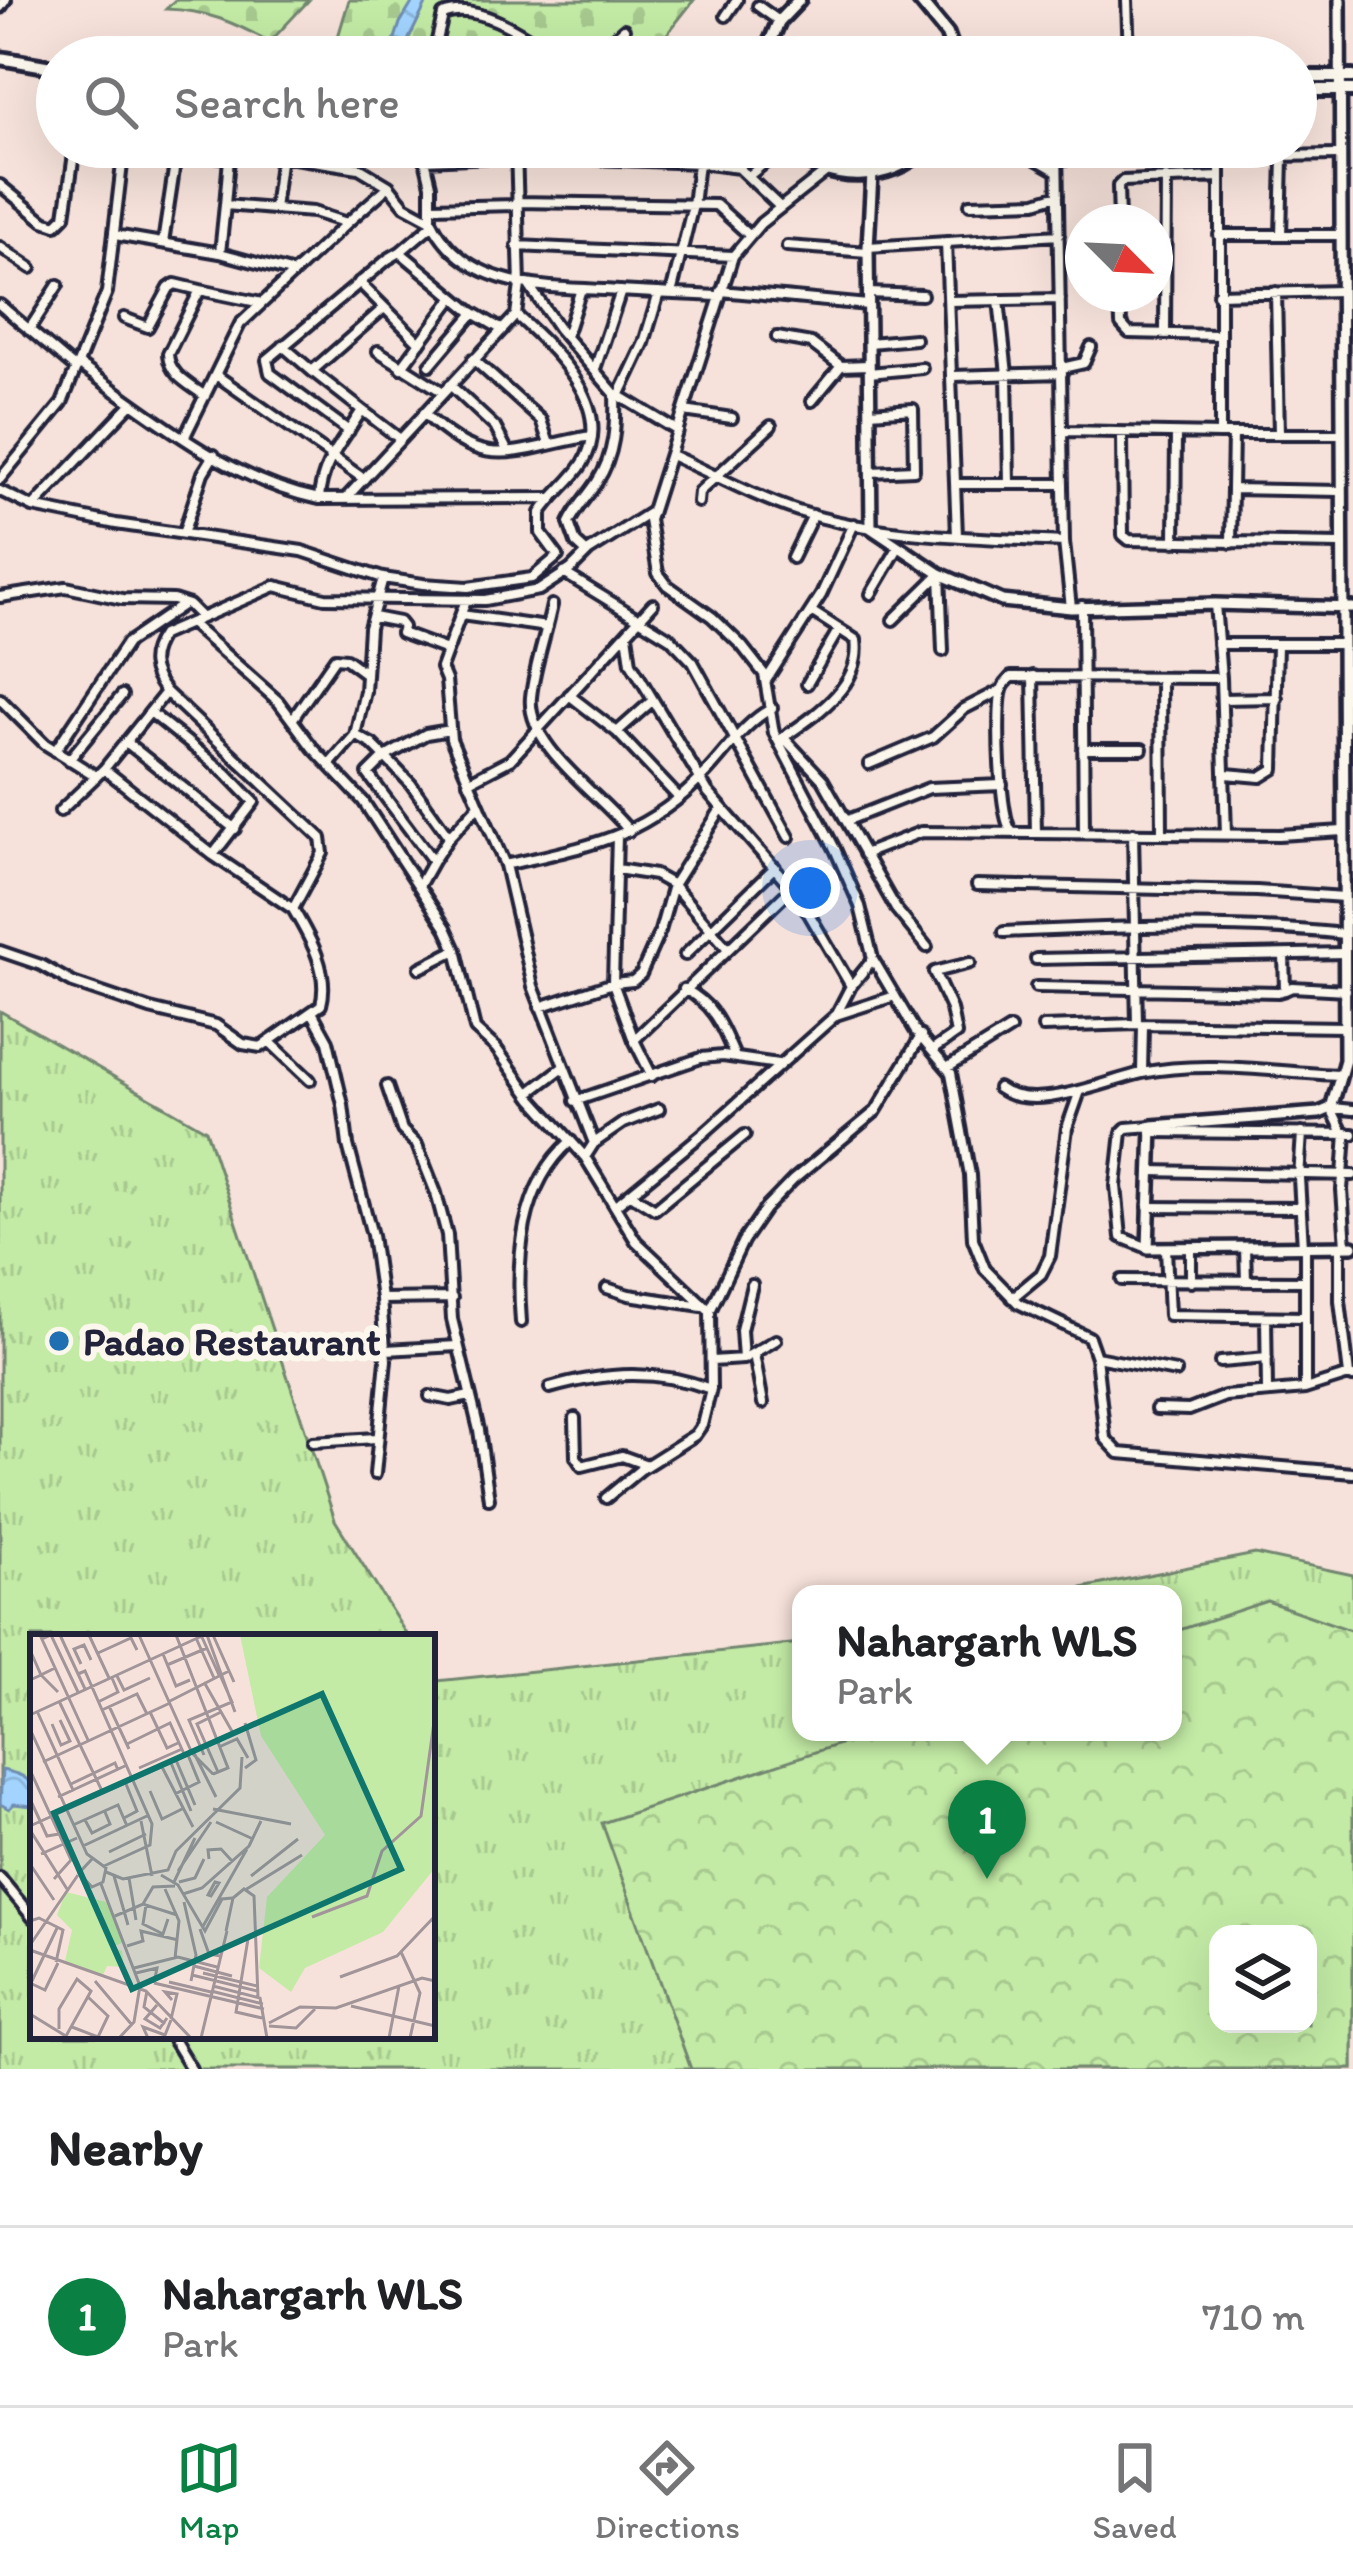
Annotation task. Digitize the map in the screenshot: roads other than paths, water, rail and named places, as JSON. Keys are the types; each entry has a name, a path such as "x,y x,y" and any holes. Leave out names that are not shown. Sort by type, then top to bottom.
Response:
{"main road":[{"path":"773,36 779,21 799,0"},
{"path":"919,0 948,36"},
{"path":"0,58 36,64"},
{"path":"824,168 856,176 893,168"}],"street":[{"path":"0,8 5,0"},
{"path":"726,16 736,0"},
{"path":"1127,0 1128,36"},
{"path":"1156,1409 1189,1410 1225,1396 1305,1389 1351,1376 1340,1301 1348,1133 1331,1108 1338,1075 1349,1060 1345,1027 1350,1006 1343,831 1347,677 1341,644 1347,608 1340,544 1341,434 1348,373 1340,264 1338,151 1346,83 1340,0"},
{"path":"758,6 779,21"},
{"path":"438,36 443,15 455,8 516,24 531,36"},
{"path":"616,36 624,29"},
{"path":"1317,153 1353,147"},
{"path":"0,184 44,221 56,225 65,216 72,168"},
{"path":"0,479 62,403 107,292 122,168"},
{"path":"163,243 174,168"},
{"path":"220,254 228,168"},
{"path":"274,209 279,168"},
{"path":"359,168 432,222 461,260 523,288 868,299 922,295"},
{"path":"350,431 270,373 267,360 432,222 426,168"},
{"path":"346,499 517,311 523,288 516,168"},
{"path":"671,294 699,168"},
{"path":"739,168 780,207"},
{"path":"750,175 759,168"},
{"path":"1052,168 1057,171 1058,195 1064,542 1082,677 1084,832"},
{"path":"1219,168 1220,434"},
{"path":"1281,235 1283,168"},
{"path":"828,170 749,235 733,256 651,512 650,539 658,573 667,585 712,616 742,646 766,681 781,739 860,906 873,959 947,1068 970,1175 973,1239 985,1269 1012,1298 1051,1322 1089,1337 1096,1357 1105,1438 1119,1453 1353,1473"},
{"path":"871,527 868,250 872,174"},
{"path":"1118,204 1118,186 1123,182 1219,177"},
{"path":"1165,333 1166,178"},
{"path":"184,438 240,324 388,186"},
{"path":"970,204 1036,202 1058,195"},
{"path":"432,207 693,205 721,208 749,235"},
{"path":"225,206 313,212 347,223"},
{"path":"115,235 295,273"},
{"path":"787,246 868,250 1059,235"},
{"path":"1219,235 1340,235"},
{"path":"946,242 957,536"},
{"path":"517,246 733,256"},
{"path":"0,247 31,268"},
{"path":"400,252 474,313 501,329"},
{"path":"1340,264 1353,264"},
{"path":"359,282 420,343"},
{"path":"124,318 148,327 175,284 263,303"},
{"path":"29,330 58,286"},
{"path":"523,288 617,395 678,431"},
{"path":"566,336 580,289"},
{"path":"200,290 168,361 177,375 205,397"},
{"path":"595,369 621,291"},
{"path":"1218,294 1341,291"},
{"path":"1276,292 1279,434"},
{"path":"586,554 569,523 610,455 617,395 644,343 659,293"},
{"path":"401,368 454,297"},
{"path":"949,301 1060,299"},
{"path":"999,300 1010,483"},
{"path":"0,305 77,366 184,438 239,469 319,499 550,498"},
{"path":"313,371 383,309"},
{"path":"0,491 33,507 116,524 302,550 383,578 468,587 532,578 558,556 540,522 550,498 586,458 595,423 578,384 517,311"},
{"path":"1122,312 1124,330 1218,335"},
{"path":"430,365 474,313"},
{"path":"777,337 812,343 841,365 922,368"},
{"path":"869,343 915,339"},
{"path":"283,346 400,440"},
{"path":"953,376 1062,370 1084,363 1090,347"},
{"path":"378,350 401,368 446,388 495,427 508,452"},
{"path":"473,359 541,420 549,444"},
{"path":"812,401 841,365"},
{"path":"216,375 364,479"},
{"path":"33,507 132,403"},
{"path":"870,412 913,409 914,450 914,470 871,472"},
{"path":"319,499 331,453 362,410"},
{"path":"684,411 733,418"},
{"path":"424,413 461,445 508,452 591,436"},
{"path":"698,502 699,491 771,426"},
{"path":"1065,431 1341,434"},
{"path":"1175,542 1176,434"},
{"path":"1232,543 1233,434"},
{"path":"1122,435 1123,535 1138,542 1340,544"},
{"path":"184,532 214,454"},
{"path":"671,455 813,515 871,527 1064,542"},
{"path":"956,484 1062,484"},
{"path":"1232,489 1340,491"},
{"path":"55,751 127,643 192,608 275,586 326,598 468,600 538,590 651,512"},
{"path":"792,558 813,515"},
{"path":"766,681 811,611 854,524"},
{"path":"871,527 940,574 1002,601 1076,607 1347,608"},
{"path":"871,594 898,548"},
{"path":"568,571 670,638 693,662 739,735 789,837"},
{"path":"893,620 940,574"},
{"path":"940,574 943,651"},
{"path":"329,765 355,735 383,578"},
{"path":"0,597 66,587 192,608"},
{"path":"468,587 468,600 441,668 450,730 505,865 540,1006 594,1143"},
{"path":"552,604 531,696 532,718 575,776 629,831"},
{"path":"468,782 510,760 653,604"},
{"path":"1214,604 1226,834"},
{"path":"189,622 192,608"},
{"path":"781,739 843,688 857,649 856,640 811,611"},
{"path":"461,615 547,627"},
{"path":"373,617 399,622 401,633 447,650"},
{"path":"189,622 162,635 153,648 152,671 166,692 224,750 321,838 322,853 293,909"},
{"path":"189,622 278,701 363,801 456,950 476,1029 585,1157 636,1241 707,1308"},
{"path":"807,684 839,629"},
{"path":"627,634 631,664 652,701 721,809 792,888 851,986"},
{"path":"1218,644 1341,644"},
{"path":"1226,774 1261,777 1274,769 1277,644"},
{"path":"292,720 335,658 346,659 366,674"},
{"path":"1034,676 1036,833"},
{"path":"869,764 932,737 964,709 1001,690 1011,677 1221,678"},
{"path":"1161,678 1162,833"},
{"path":"1001,690 1004,823 1013,833"},
{"path":"60,811 101,772 166,692"},
{"path":"69,760 122,695"},
{"path":"569,695 616,732 679,798"},
{"path":"1222,699 1277,698"},
{"path":"0,699 55,751 101,772 293,909 321,970 325,992 321,1006 270,1042 251,1047 216,1025 73,983 41,965 0,951"},
{"path":"616,732 652,701"},
{"path":"505,865 617,836 658,817 759,715 772,708"},
{"path":"150,712 254,802 213,855"},
{"path":"433,861 368,774 426,734 450,730"},
{"path":"355,735 372,744 411,784 449,837"},
{"path":"781,739 823,780 896,910 927,946"},
{"path":"126,742 235,829"},
{"path":"1083,749 1142,749"},
{"path":"214,763 224,750"},
{"path":"848,820 929,788 1002,785"},
{"path":"418,887 449,837 479,806"},
{"path":"540,1006 633,981 641,974 673,885 721,809"},
{"path":"864,854 921,832 1343,831"},
{"path":"1133,833 1142,1073"},
{"path":"617,836 613,983 652,1076"},
{"path":"685,955 775,867"},
{"path":"617,869 655,875 673,885 727,948"},
{"path":"977,885 1344,897"},
{"path":"634,1040 792,888"},
{"path":"1004,932 1136,926 1289,928 1345,934"},
{"path":"420,968 456,950"},
{"path":"1036,959 1345,953"},
{"path":"1284,955 1285,990"},
{"path":"616,1205 836,1015 873,959"},
{"path":"934,1049 956,1034 951,1009 934,972 970,963"},
{"path":"1036,987 1346,990"},
{"path":"684,989 702,998 717,1015 735,1057"},
{"path":"836,1015 895,996"},
{"path":"312,1012 328,1041 382,1299 386,1350 375,1474"},
{"path":"1042,1027 1345,1027"},
{"path":"947,1068 1010,1028"},
{"path":"606,1498 694,1435 710,1403 707,1308 743,1240 793,1180 876,1111 921,1036"},
{"path":"270,1042 310,1080"},
{"path":"575,1100 701,1058 780,1064"},
{"path":"529,1093 562,1068"},
{"path":"998,1088 1016,1097 1062,1095 1142,1073 1204,1070 1338,1075"},
{"path":"387,1086 402,1130 417,1145 447,1235 457,1346 489,1498"},
{"path":"1012,1298 1041,1274 1050,1256 1067,1128 1081,1089"},
{"path":"585,1157 594,1143 623,1123 658,1108"},
{"path":"1151,1129 1331,1108 1353,1110"},
{"path":"1346,1246 1148,1248 1121,1237 1116,1186 1126,1128 1348,1133"},
{"path":"1148,1248 1151,1129"},
{"path":"1302,1133 1305,1389"},
{"path":"631,1194 655,1209 746,1135"},
{"path":"520,1322 517,1276 527,1222 543,1172 571,1141"},
{"path":"1149,1171 1348,1175"},
{"path":"1148,1207 1301,1208"},
{"path":"1245,1247 1246,1281"},
{"path":"1166,1248 1169,1316 1304,1318"},
{"path":"1191,1248 1192,1282"},
{"path":"1121,1280 1304,1281"},
{"path":"743,1359 741,1330 752,1285"},
{"path":"608,1288 707,1308"},
{"path":"382,1299 452,1298"},
{"path":"1266,1317 1267,1390"},
{"path":"712,1360 743,1359 776,1340"},
{"path":"386,1350 457,1346"},
{"path":"754,1354 763,1403"},
{"path":"1096,1357 1176,1372"},
{"path":"1220,1362 1267,1358"},
{"path":"550,1388 632,1373 674,1377 711,1389"},
{"path":"430,1396 443,1400 470,1396"},
{"path":"575,1418 577,1457 582,1466 622,1456 647,1465"},
{"path":"314,1442 376,1438"},
{"path":"0,1878 30,1914"},
{"path":"173,2039 191,2069"}],"water":[{"path":"414,0 428,0 410,36 396,36"},
{"path":"2,1770 27,1780 30,1806 14,1804 9,1809 0,1804"}],"place":[{"name":"Padao Restaurant","path":"59,1341"},
{"name":"Nahargarh WLS","path":"987,1879"}]}
